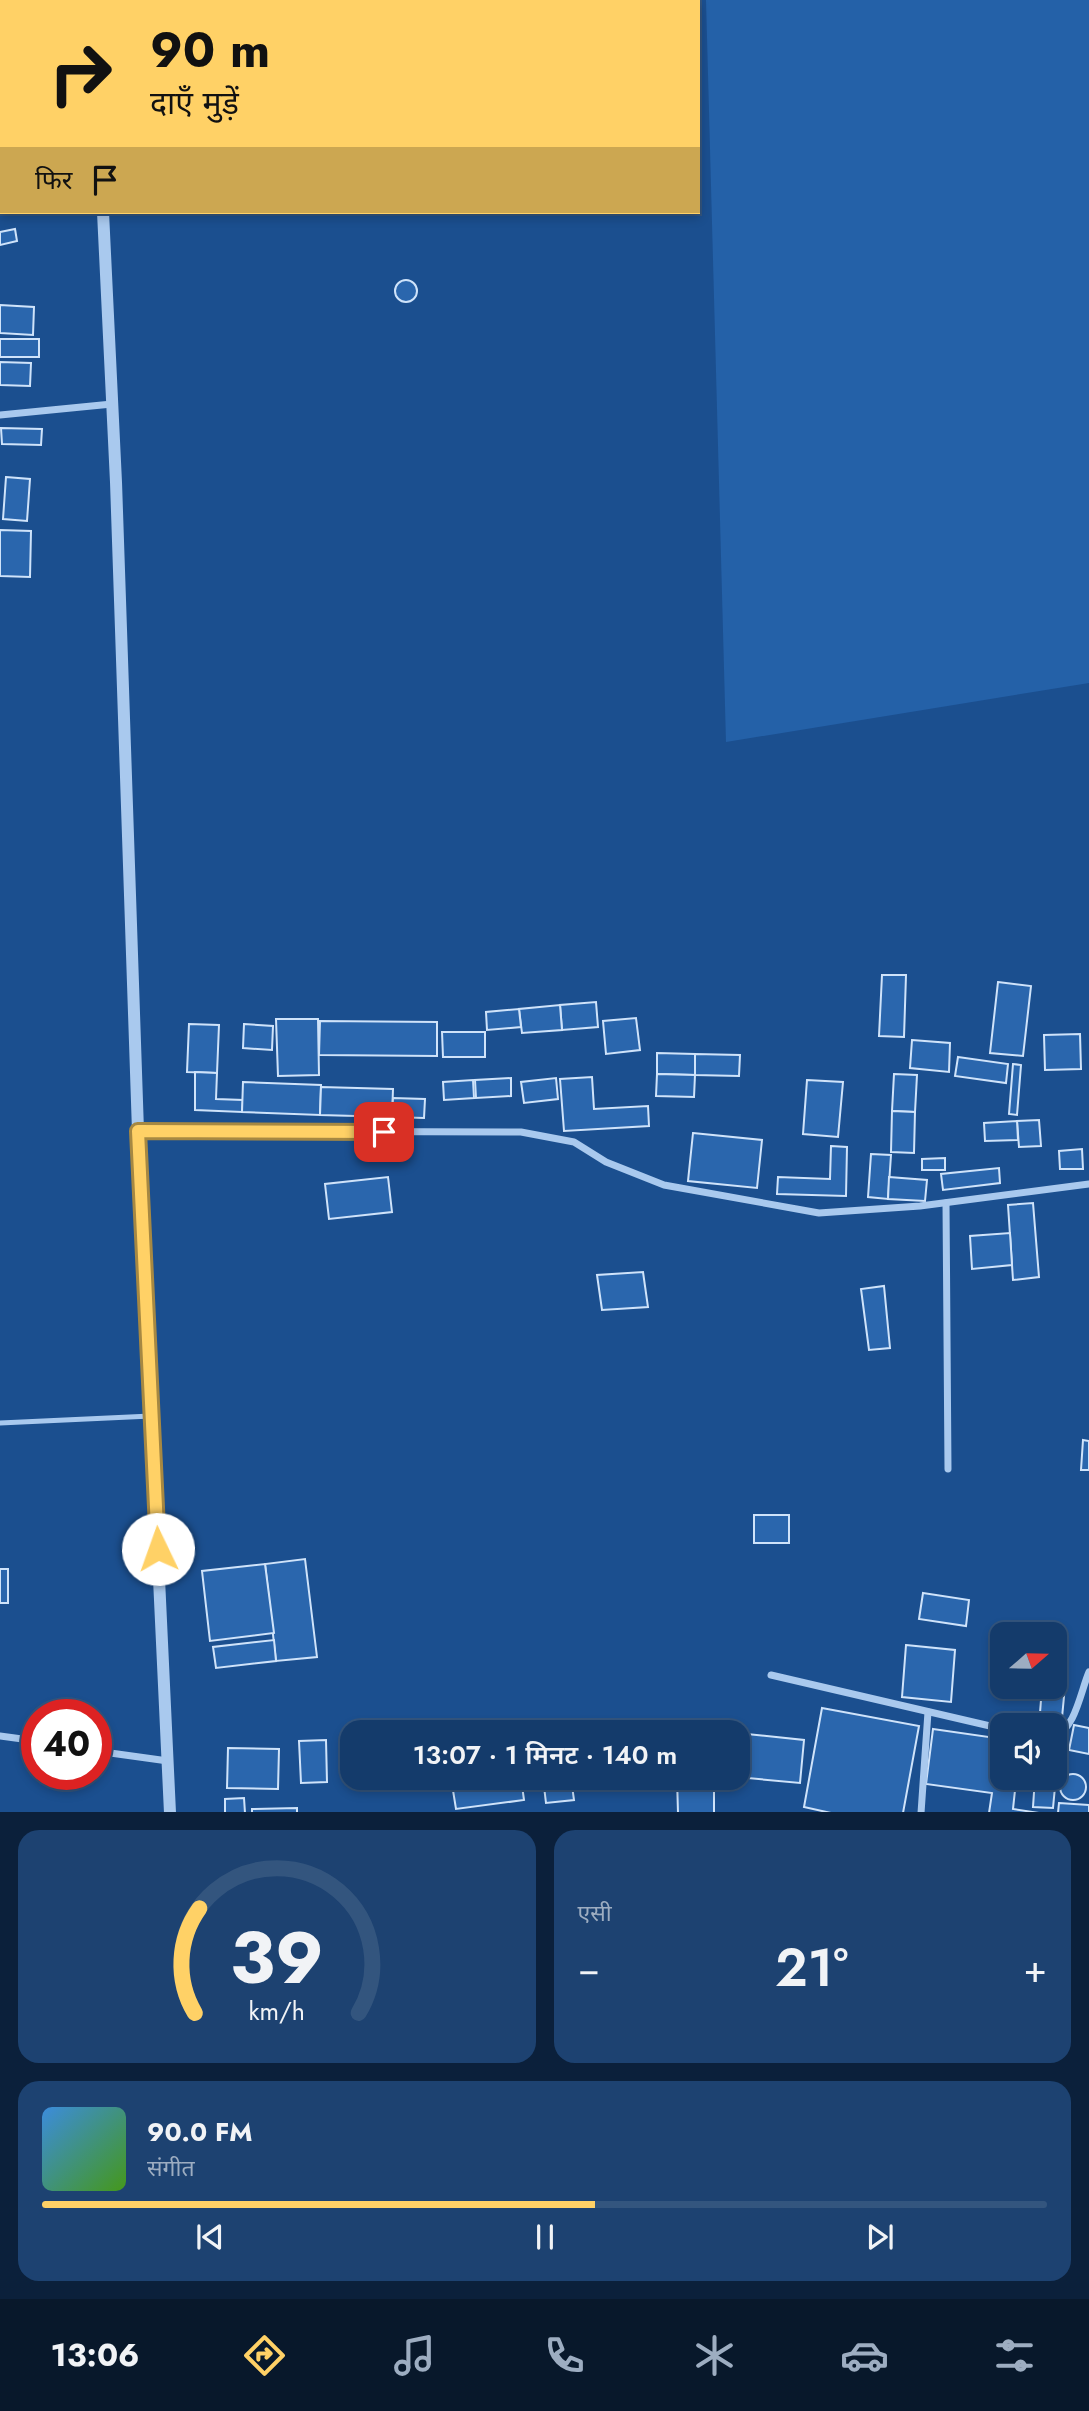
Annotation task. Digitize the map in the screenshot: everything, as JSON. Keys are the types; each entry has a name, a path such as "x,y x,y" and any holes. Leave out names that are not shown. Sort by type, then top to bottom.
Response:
{"street":[{"path":"103,214 138,1131 170,1812"},
{"path":"0,415 112,404"},
{"path":"138,1131 521,1132 574,1142 606,1162 664,1185 819,1213 946,1203 1089,1184"},
{"path":"946,1203 948,1469"},
{"path":"1067,1727 1089,1672"},
{"path":"771,1675 990,1726"},
{"path":"921,1812 928,1712"},
{"path":"0,1736 21,1739"},
{"path":"112,1753 167,1761"}],"lane":[{"path":"0,1423 151,1416"}],"shaded area":[{"path":"706,0 1089,0 1089,683 726,742"}],"building":[{"path":"15,229 17,241 0,245 0,232"},
{"path":"406,280 414,283 417,291 414,299 406,302 398,299 395,291 398,283"},
{"path":"0,305 34,307 33,335 0,333"},
{"path":"0,339 39,339 39,357 0,357"},
{"path":"0,362 31,363 30,386 0,385"},
{"path":"1,428 42,429 41,445 2,444"},
{"path":"6,477 30,479 27,521 3,519"},
{"path":"0,530 31,531 30,577 0,576"},
{"path":"882,975 906,975 904,1037 879,1036"},
{"path":"998,982 1031,986 1023,1056 990,1053"},
{"path":"596,1002 598,1027 562,1030 560,1005"},
{"path":"560,1005 562,1030 522,1033 519,1009"},
{"path":"519,1009 521,1027 487,1030 486,1012"},
{"path":"636,1018 640,1050 606,1054 603,1021"},
{"path":"276,1019 318,1019 319,1075 278,1076"},
{"path":"320,1021 437,1022 437,1056 319,1055"},
{"path":"189,1024 219,1025 217,1073 187,1072"},
{"path":"244,1024 273,1026 272,1050 243,1048"},
{"path":"442,1032 485,1032 485,1057 443,1057"},
{"path":"1080,1034 1081,1069 1045,1070 1044,1035"},
{"path":"912,1040 950,1043 949,1072 910,1068"},
{"path":"657,1053 695,1054 695,1075 657,1074"},
{"path":"695,1054 740,1055 739,1076 695,1075"},
{"path":"958,1057 1008,1064 1006,1083 955,1076"},
{"path":"1013,1064 1021,1065 1017,1115 1009,1114"},
{"path":"195,1072 217,1073 216,1099 243,1100 242,1112 195,1110"},
{"path":"657,1074 695,1075 694,1097 656,1096"},
{"path":"894,1074 917,1075 915,1112 892,1111"},
{"path":"592,1077 594,1109 648,1106 649,1126 564,1131 560,1079"},
{"path":"511,1078 511,1096 476,1098 475,1080"},
{"path":"556,1078 558,1099 524,1103 521,1082"},
{"path":"473,1080 474,1098 444,1100 443,1082"},
{"path":"807,1080 843,1082 838,1137 803,1134"},
{"path":"243,1082 321,1085 320,1115 242,1112"},
{"path":"321,1087 393,1089 392,1117 320,1115"},
{"path":"393,1098 425,1099 424,1118 392,1117"},
{"path":"892,1111 915,1112 914,1153 891,1152"},
{"path":"1039,1120 1041,1146 1019,1147 1017,1121"},
{"path":"1017,1121 1018,1140 985,1141 984,1123"},
{"path":"693,1133 762,1140 757,1188 688,1181"},
{"path":"831,1146 847,1147 846,1196 777,1194 778,1177 830,1179"},
{"path":"1082,1149 1083,1169 1060,1169 1059,1151"},
{"path":"871,1154 891,1155 888,1199 868,1197"},
{"path":"945,1158 945,1170 922,1170 922,1159"},
{"path":"999,1168 1000,1183 943,1190 941,1174"},
{"path":"388,1177 392,1212 329,1219 325,1184"},
{"path":"889,1177 927,1180 925,1201 888,1199"},
{"path":"1033,1203 1039,1277 1013,1280 1008,1205"},
{"path":"1010,1233 1012,1265 972,1269 970,1236"},
{"path":"643,1272 648,1307 602,1310 597,1275"},
{"path":"884,1286 890,1348 869,1350 861,1289"},
{"path":"1083,1440 1089,1441 1089,1470 1081,1470"},
{"path":"754,1515 789,1515 789,1543 754,1543"},
{"path":"305,1559 317,1657 276,1661 265,1564"},
{"path":"265,1564 274,1633 210,1641 202,1571"},
{"path":"0,1569 8,1569 8,1603 0,1603"},
{"path":"923,1593 969,1600 966,1626 919,1619"},
{"path":"274,1640 276,1661 216,1668 213,1647"},
{"path":"906,1645 955,1650 951,1702 902,1697"},
{"path":"1041,1699 1064,1699 1062,1713 1040,1713"},
{"path":"822,1708 919,1726 903,1812 826,1812 804,1807"},
{"path":"1074,1725 1089,1728 1089,1754 1069,1750"},
{"path":"933,1729 990,1737 990,1790 1015,1790 1013,1809 1032,1812 989,1812 992,1793 926,1784"},
{"path":"750,1734 804,1740 800,1783 750,1778"},
{"path":"326,1740 327,1782 301,1783 299,1741"},
{"path":"228,1748 279,1749 278,1789 227,1788"},
{"path":"1068,1775 1078,1775 1085,1782 1085,1792 1078,1799 1068,1799 1061,1792 1067,1790"},
{"path":"453,1790 523,1790 524,1800 456,1809"},
{"path":"544,1790 573,1790 574,1800 546,1803"},
{"path":"677,1790 714,1790 714,1812 678,1812"},
{"path":"1034,1790 1055,1790 1053,1808 1033,1807"},
{"path":"244,1798 245,1812 225,1812 225,1799"},
{"path":"1059,1803 1089,1805 1089,1812 1058,1812"},
{"path":"297,1808 297,1812 252,1812 252,1809"}],"route":[{"path":"158,1549 138,1131 384,1132"}]}
